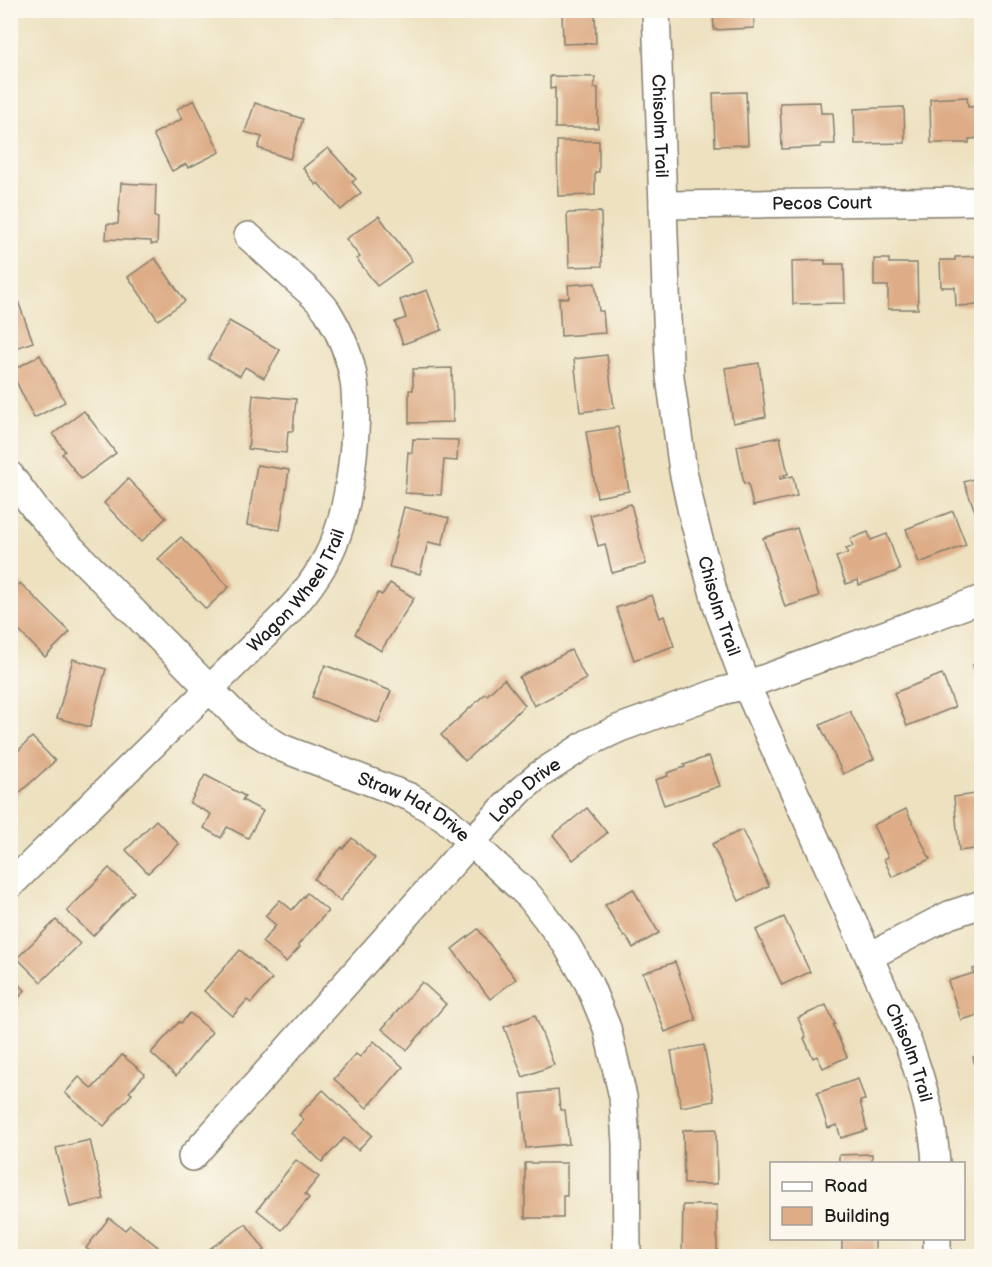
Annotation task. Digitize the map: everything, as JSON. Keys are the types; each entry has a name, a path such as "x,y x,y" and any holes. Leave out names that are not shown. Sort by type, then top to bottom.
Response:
{"street":[{"name":"Chisolm Trail","path":"656,10 670,365 683,471 704,563 746,686 907,1039 921,1077 929,1112 936,1162"},
{"name":"Pecos Court","path":"663,205 981,201"},
{"name":"Wagon Wheel Trail","path":"10,885 297,603 319,574 330,554 346,508 357,424 355,376 339,332 319,301 248,236"},
{"name":"Straw Hat Drive","path":"10,475 36,510 60,536 235,717 263,738 282,748 410,797 440,814 530,897 553,924 589,984 603,1017 621,1084 624,1109 627,1257"},
{"name":"Lobo Drive","path":"192,1157 471,842 521,790 539,775 588,743 620,728 722,691 746,686 981,599"},
{"path":"870,956 949,915 981,904"},
{"path":"937,1240 937,1257"}],"building":[{"path":"335,10 358,10 358,12 336,16"},
{"path":"562,10 595,10 596,43 563,44"},
{"path":"713,10 754,10 754,28 714,30"},
{"path":"550,76 595,77 594,88 598,88 598,128 555,128 555,88 550,89"},
{"path":"746,92 748,145 715,146 713,93"},
{"path":"967,97 968,107 981,106 982,138 969,139 969,143 931,143 930,99"},
{"path":"194,100 220,152 188,168 186,164 172,171 153,134 182,119 177,109"},
{"path":"820,102 821,113 833,113 835,144 782,149 780,103"},
{"path":"255,103 303,119 290,159 258,148 262,137 245,132"},
{"path":"904,107 905,143 855,144 854,109"},
{"path":"557,141 599,141 599,172 595,172 595,195 558,196"},
{"path":"328,148 356,179 352,182 361,193 341,210 303,168"},
{"path":"121,183 156,185 157,244 151,244 151,241 106,239 107,224 118,224"},
{"path":"601,212 602,266 569,267 567,213"},
{"path":"379,216 412,261 377,286 357,259 360,257 346,239"},
{"path":"982,256 982,305 956,306 955,287 941,287 940,260"},
{"path":"155,258 185,301 158,320 128,277"},
{"path":"874,259 889,259 889,263 917,263 918,309 888,309 888,286 874,286"},
{"path":"825,260 825,264 844,264 845,303 793,304 792,261"},
{"path":"595,283 599,311 603,311 605,333 561,336 559,298 569,298 568,285"},
{"path":"427,290 442,330 403,344 395,322 406,318 400,300"},
{"path":"15,293 33,342 10,350 10,294"},
{"path":"229,321 280,350 264,378 245,367 240,376 208,359"},
{"path":"40,355 65,402 34,418 11,371"},
{"path":"607,355 614,408 580,412 574,359"},
{"path":"759,363 766,417 733,423 725,368"},
{"path":"452,368 453,422 409,423 409,390 413,390 413,369"},
{"path":"253,395 296,399 293,431 288,431 286,453 248,449"},
{"path":"84,411 116,453 81,479 62,454 65,451 53,434"},
{"path":"618,427 629,491 597,497 586,432"},
{"path":"780,437 788,474 780,476 780,479 793,476 797,496 753,506 748,483 744,484 737,446"},
{"path":"413,439 458,440 457,461 444,460 441,495 405,493 408,452 412,453"},
{"path":"257,465 289,470 280,530 247,525"},
{"path":"982,476 982,512 976,514 964,482"},
{"path":"128,479 166,518 141,542 104,503"},
{"path":"631,504 646,564 612,573 605,544 598,546 590,515"},
{"path":"404,507 449,518 442,545 428,542 420,574 389,567"},
{"path":"953,511 966,545 919,563 906,529"},
{"path":"797,528 819,596 785,607 763,538"},
{"path":"868,532 871,540 887,534 900,570 859,585 858,580 846,584 836,557 848,553 846,549 853,546 850,539"},
{"path":"181,537 229,587 206,609 158,559"},
{"path":"20,583 70,632 45,657 10,622 10,593"},
{"path":"390,583 414,598 381,651 355,634 378,593 382,595"},
{"path":"652,595 660,618 664,616 674,646 634,660 616,608"},
{"path":"571,650 586,679 534,706 519,677"},
{"path":"73,659 106,669 90,727 57,718"},
{"path":"982,662 982,688 981,688 973,665"},
{"path":"325,665 391,691 378,723 312,697"},
{"path":"942,674 955,707 907,726 894,693"},
{"path":"504,679 525,705 465,761 441,735"},
{"path":"850,711 874,759 843,774 820,725"},
{"path":"32,737 55,761 10,801 10,753 13,756"},
{"path":"709,756 720,786 664,805 655,780 668,776 667,773 685,767 684,765"},
{"path":"205,775 245,796 242,800 263,811 248,838 227,827 221,838 204,828 211,814 190,803"},
{"path":"976,794 978,805 982,805 982,848 959,851 954,797"},
{"path":"587,808 607,833 573,860 553,835"},
{"path":"906,809 930,859 892,877 884,859 888,857 873,825"},
{"path":"156,820 179,844 148,873 126,850"},
{"path":"742,830 769,886 739,901 712,844"},
{"path":"352,838 375,858 340,901 314,879"},
{"path":"109,868 134,892 93,936 67,911"},
{"path":"633,889 659,933 633,948 605,905"},
{"path":"307,893 328,911 286,962 262,942 276,925 265,916 280,900 292,910"},
{"path":"784,917 810,972 782,985 756,930"},
{"path":"56,920 80,944 41,982 17,958"},
{"path":"478,929 516,979 490,999 452,949"},
{"path":"240,950 272,979 251,1003 247,1000 233,1016 204,991"},
{"path":"675,962 696,1020 665,1032 643,973"},
{"path":"982,966 982,1014 961,1020 948,981 974,973 973,969"},
{"path":"10,977 25,990 16,1001 19,1004 10,1013"},
{"path":"422,982 446,1004 407,1050 382,1029"},
{"path":"826,1005 847,1057 823,1068 817,1056 813,1058 798,1018"},
{"path":"190,1013 212,1032 176,1076 151,1053"},
{"path":"535,1015 554,1065 523,1077 504,1027"},
{"path":"374,1041 403,1067 367,1108 334,1079 356,1054 360,1057"},
{"path":"704,1045 714,1101 681,1107 671,1051"},
{"path":"122,1055 145,1074 129,1092 132,1094 104,1126 65,1093 79,1077 92,1089"},
{"path":"982,1055 982,1089 981,1089 973,1057"},
{"path":"858,1079 865,1100 860,1101 867,1130 841,1138 837,1125 828,1128 817,1093"},
{"path":"323,1090 372,1135 358,1150 344,1138 322,1162 291,1133 304,1120 299,1115"},
{"path":"558,1090 560,1110 565,1110 569,1144 526,1148 521,1094"},
{"path":"716,1129 717,1184 684,1184 683,1130"},
{"path":"90,1140 104,1199 70,1207 56,1148"},
{"path":"872,1154 872,1162 839,1162 839,1155"},
{"path":"296,1160 319,1177 305,1194 309,1198 282,1230 257,1210"},
{"path":"525,1163 567,1163 567,1196 563,1196 563,1218 525,1218"},
{"path":"683,1205 717,1205 717,1256 682,1256"},
{"path":"109,1218 125,1230 130,1225 158,1247 151,1256 97,1256 86,1248"},
{"path":"246,1224 265,1250 256,1256 199,1256"},
{"path":"842,1240 875,1240 875,1256 842,1256"}]}
